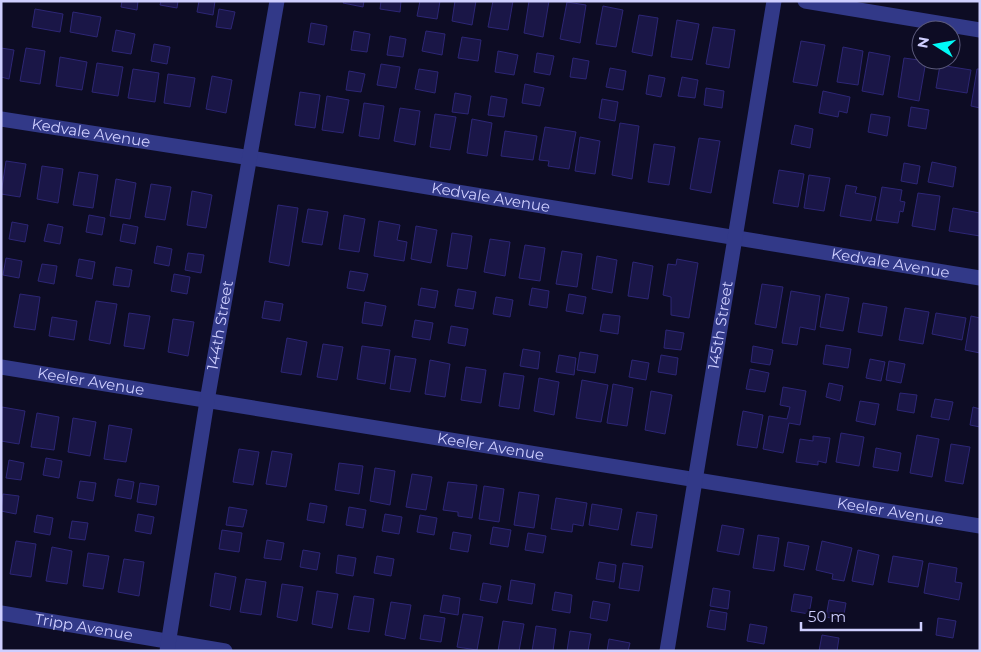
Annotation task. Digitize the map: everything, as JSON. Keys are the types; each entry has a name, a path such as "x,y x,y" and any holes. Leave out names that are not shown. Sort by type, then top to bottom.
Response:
{"street":[{"name":"144th Street","path":"168,646 207,401 277,1"},
{"name":"145th Street","path":"667,651 774,1"},
{"path":"805,1 980,30"},
{"name":"Kedvale Avenue","path":"1,119 251,158 980,278"},
{"name":"Keeler Avenue","path":"1,367 694,478 980,526"},
{"name":"Tripp Avenue","path":"1,613 168,646 225,651"}],"building":[{"path":"122,1 138,1 137,10 121,7"},
{"path":"161,1 178,1 177,8 160,5"},
{"path":"199,1 215,1 213,15 197,12"},
{"path":"344,1 364,1 363,7 343,3"},
{"path":"381,1 401,1 400,12 380,9"},
{"path":"420,1 440,1 437,19 417,16"},
{"path":"455,1 476,1 472,25 452,21"},
{"path":"493,1 513,1 508,30 488,27"},
{"path":"529,1 549,1 543,37 524,33"},
{"path":"567,2 586,5 580,43 560,39"},
{"path":"603,6 623,10 616,47 596,44"},
{"path":"35,9 63,14 60,32 32,27"},
{"path":"219,9 235,12 231,29 216,27"},
{"path":"73,12 101,17 97,37 70,32"},
{"path":"639,15 658,18 652,56 632,52"},
{"path":"677,20 699,24 692,60 671,57"},
{"path":"311,23 327,26 324,45 308,42"},
{"path":"713,27 735,30 729,68 706,64"},
{"path":"116,30 135,34 131,54 112,51"},
{"path":"354,31 370,34 367,52 351,50"},
{"path":"426,31 445,34 442,55 422,51"},
{"path":"390,36 406,39 403,57 387,55"},
{"path":"462,37 481,40 478,61 458,58"},
{"path":"801,41 825,45 817,86 793,82"},
{"path":"154,44 170,47 167,64 151,61"},
{"path":"843,47 863,51 858,85 837,82"},
{"path":"1,48 14,50 9,79 1,77"},
{"path":"26,48 45,51 40,84 20,81"},
{"path":"498,51 518,55 514,75 495,72"},
{"path":"869,52 890,56 883,95 862,91"},
{"path":"537,53 554,56 550,75 534,72"},
{"path":"60,57 87,62 82,90 56,86"},
{"path":"573,58 589,61 586,79 570,77"},
{"path":"904,58 911,59 911,70 924,70 919,101 898,97"},
{"path":"97,63 123,67 118,96 92,92"},
{"path":"381,64 400,67 396,88 377,85"},
{"path":"610,68 626,71 623,90 606,87"},
{"path":"961,68 971,70 967,93 936,88 939,70 961,70"},
{"path":"133,69 159,73 155,102 128,98"},
{"path":"419,69 438,72 435,93 415,89"},
{"path":"977,69 980,69 980,108 971,106"},
{"path":"349,71 365,74 361,92 346,90"},
{"path":"168,74 195,78 190,107 164,103"},
{"path":"649,75 665,78 661,97 646,94"},
{"path":"212,76 232,80 226,113 206,109"},
{"path":"682,77 698,80 695,98 678,96"},
{"path":"525,84 544,88 540,106 522,103"},
{"path":"706,88 724,91 722,108 704,105"},
{"path":"823,91 850,97 847,113 839,111 838,117 819,113"},
{"path":"300,92 320,95 315,128 295,125"},
{"path":"455,93 471,96 468,114 452,112"},
{"path":"327,96 349,100 343,133 322,130"},
{"path":"491,96 507,99 504,117 488,115"},
{"path":"602,99 618,102 615,121 599,118"},
{"path":"364,103 384,106 379,139 359,136"},
{"path":"911,107 929,110 926,129 908,126"},
{"path":"400,108 420,111 415,145 394,141"},
{"path":"435,114 456,117 450,150 430,147"},
{"path":"871,114 890,117 887,136 868,132"},
{"path":"472,119 492,123 487,156 467,153"},
{"path":"620,123 639,126 632,179 612,175"},
{"path":"795,125 813,129 810,148 791,144"},
{"path":"545,127 576,132 569,169 548,166 549,161 539,160"},
{"path":"505,131 537,136 533,160 501,156"},
{"path":"580,137 600,141 595,174 575,171"},
{"path":"699,138 720,141 711,193 690,189"},
{"path":"654,144 675,147 669,185 648,182"},
{"path":"6,161 26,164 20,197 1,194"},
{"path":"932,162 956,167 953,187 928,182"},
{"path":"904,163 920,166 917,184 901,181"},
{"path":"42,166 63,169 58,203 37,199"},
{"path":"779,170 804,174 798,207 773,203"},
{"path":"79,172 98,175 93,208 73,205"},
{"path":"809,175 830,178 824,211 804,208"},
{"path":"116,179 136,183 130,219 110,216"},
{"path":"151,184 171,187 165,220 145,217"},
{"path":"846,185 857,187 855,193 876,197 871,221 840,216"},
{"path":"882,187 902,190 900,201 905,202 903,212 900,211 898,223 876,220"},
{"path":"192,191 212,195 206,228 187,225"},
{"path":"918,193 940,196 935,230 912,226"},
{"path":"278,205 298,208 289,266 269,262"},
{"path":"953,208 980,213 980,236 949,231"},
{"path":"308,209 328,212 322,245 302,242"},
{"path":"89,215 105,218 102,235 86,232"},
{"path":"344,215 365,219 359,252 339,249"},
{"path":"379,221 400,225 397,240 407,242 404,261 374,256"},
{"path":"12,222 28,225 25,242 9,239"},
{"path":"48,224 63,227 60,244 44,241"},
{"path":"123,224 138,227 135,244 120,241"},
{"path":"416,226 437,230 431,263 411,259"},
{"path":"452,233 472,236 467,269 447,266"},
{"path":"490,239 510,242 505,276 484,272"},
{"path":"525,245 545,248 540,281 519,278"},
{"path":"157,246 172,249 169,266 154,263"},
{"path":"562,251 582,254 577,287 556,284"},
{"path":"188,253 204,255 201,273 185,270"},
{"path":"597,256 617,260 612,293 592,289"},
{"path":"6,258 22,261 19,278 3,275"},
{"path":"79,259 95,262 92,279 76,276"},
{"path":"677,259 698,263 689,318 671,315 671,297 663,295 668,264 676,265"},
{"path":"633,262 653,266 648,299 628,296"},
{"path":"42,264 57,266 54,284 38,281"},
{"path":"116,267 132,270 129,287 113,285"},
{"path":"350,271 368,274 364,291 347,288"},
{"path":"174,274 190,277 187,294 171,291"},
{"path":"762,284 783,287 776,328 755,324"},
{"path":"421,288 438,291 435,308 418,305"},
{"path":"532,288 549,291 547,308 529,305"},
{"path":"458,289 476,292 473,309 455,306"},
{"path":"791,291 820,296 815,330 800,327 797,345 782,343"},
{"path":"20,294 40,297 35,330 14,327"},
{"path":"569,294 586,297 583,314 566,311"},
{"path":"826,294 849,298 843,331 820,327"},
{"path":"496,297 513,300 510,317 493,314"},
{"path":"96,301 117,304 110,344 89,340"},
{"path":"265,301 283,304 280,321 262,318"},
{"path":"365,302 386,306 382,326 362,323"},
{"path":"863,303 887,307 882,336 858,332"},
{"path":"905,308 929,312 923,344 899,340"},
{"path":"129,313 150,316 144,349 124,346"},
{"path":"936,313 966,318 962,340 932,334"},
{"path":"603,314 620,316 618,334 600,331"},
{"path":"971,316 980,318 980,353 965,350"},
{"path":"52,317 77,321 74,340 49,336"},
{"path":"173,319 194,322 188,356 168,352"},
{"path":"415,320 433,323 430,340 412,337"},
{"path":"451,326 468,329 465,346 448,343"},
{"path":"666,330 684,333 681,350 664,348"},
{"path":"287,338 307,342 301,375 281,372"},
{"path":"323,344 343,347 337,380 317,377"},
{"path":"826,345 851,349 848,368 823,364"},
{"path":"362,346 390,350 385,384 357,379"},
{"path":"753,346 773,350 770,365 751,362"},
{"path":"523,349 540,352 538,369 520,366"},
{"path":"580,352 598,355 595,373 577,370"},
{"path":"559,355 576,358 574,375 556,372"},
{"path":"661,355 678,358 676,375 658,372"},
{"path":"395,356 416,359 410,392 390,389"},
{"path":"870,359 885,362 881,381 866,378"},
{"path":"430,360 450,364 445,397 425,394"},
{"path":"632,360 649,363 646,380 629,377"},
{"path":"889,361 905,364 901,383 886,380"},
{"path":"466,367 486,370 481,403 461,400"},
{"path":"750,369 769,373 765,392 746,389"},
{"path":"504,373 524,376 519,409 499,406"},
{"path":"539,378 559,382 554,415 534,411"},
{"path":"582,380 608,385 601,422 576,418"},
{"path":"829,383 843,386 840,401 826,397"},
{"path":"613,384 633,388 627,426 607,423"},
{"path":"783,387 806,391 800,425 789,423 783,453 763,449 769,416 787,419 790,407 780,405"},
{"path":"651,391 672,395 665,434 645,430"},
{"path":"900,393 917,395 914,413 897,410"},
{"path":"935,399 953,402 949,420 931,417"},
{"path":"860,401 879,404 875,425 856,421"},
{"path":"2,407 25,411 19,444 1,441"},
{"path":"973,407 980,409 980,427 970,425"},
{"path":"743,411 763,415 757,448 737,445"},
{"path":"37,413 59,417 54,450 31,447"},
{"path":"73,418 96,422 90,456 68,452"},
{"path":"109,425 132,429 126,462 104,459"},
{"path":"841,433 864,437 859,466 836,462"},
{"path":"917,435 939,439 932,477 910,473"},
{"path":"813,436 830,438 826,463 818,461 818,465 796,462 800,439 813,441"},
{"path":"951,444 970,447 963,484 945,481"},
{"path":"876,448 901,453 898,471 873,467"},
{"path":"239,449 259,452 253,485 233,482"},
{"path":"272,451 292,454 286,487 266,484"},
{"path":"46,458 62,461 59,478 43,475"},
{"path":"9,460 24,463 21,480 6,478"},
{"path":"339,463 363,466 359,494 335,490"},
{"path":"375,468 395,471 390,505 370,501"},
{"path":"412,474 432,477 426,510 406,507"},
{"path":"118,479 134,482 131,499 115,496"},
{"path":"80,481 96,483 93,501 77,498"},
{"path":"448,482 477,485 472,518 458,516 458,512 443,510"},
{"path":"140,483 159,486 156,505 137,502"},
{"path":"484,486 504,489 499,522 479,519"},
{"path":"519,492 539,495 534,528 514,525"},
{"path":"3,494 19,496 16,514 1,511"},
{"path":"556,498 587,503 583,526 573,524 572,532 551,529"},
{"path":"310,503 327,506 324,523 307,520"},
{"path":"592,504 622,509 618,530 589,525"},
{"path":"229,507 247,510 243,527 226,525"},
{"path":"349,507 366,510 363,528 346,525"},
{"path":"637,512 657,515 652,548 631,545"},
{"path":"138,514 154,517 151,534 135,531"},
{"path":"385,514 402,517 399,534 382,531"},
{"path":"37,515 53,518 50,535 34,532"},
{"path":"420,515 437,518 434,535 417,532"},
{"path":"72,521 88,523 85,540 69,538"},
{"path":"722,525 744,529 739,555 717,551"},
{"path":"493,527 511,530 508,547 490,544"},
{"path":"222,530 242,533 239,552 219,549"},
{"path":"453,532 471,535 468,552 450,549"},
{"path":"528,533 546,536 543,553 525,550"},
{"path":"758,535 779,538 774,571 753,568"},
{"path":"267,540 284,543 281,560 264,558"},
{"path":"16,541 36,544 31,577 10,574"},
{"path":"822,541 852,548 844,581 832,579 833,574 816,570"},
{"path":"788,542 809,546 804,570 784,566"},
{"path":"52,547 72,551 67,584 46,581"},
{"path":"303,550 320,553 317,570 300,567"},
{"path":"858,550 879,555 873,585 852,581"},
{"path":"88,553 109,556 103,589 83,586"},
{"path":"338,555 356,558 353,576 336,573"},
{"path":"377,556 394,559 391,576 374,573"},
{"path":"893,556 923,561 918,587 888,582"},
{"path":"124,559 144,562 139,596 118,592"},
{"path":"599,562 616,565 614,582 596,579"},
{"path":"623,563 643,566 639,591 619,588"},
{"path":"929,563 957,568 955,582 962,583 959,600 924,593"},
{"path":"215,573 236,577 230,610 210,606"},
{"path":"246,579 266,582 261,615 240,612"},
{"path":"511,580 535,584 532,604 508,600"},
{"path":"483,583 501,586 497,603 480,600"},
{"path":"282,584 303,587 297,621 277,617"},
{"path":"713,588 730,591 728,609 710,606"},
{"path":"317,591 338,594 332,628 312,624"},
{"path":"555,592 572,595 570,613 552,610"},
{"path":"794,594 812,597 809,614 791,611"},
{"path":"443,595 460,598 458,615 440,612"},
{"path":"354,596 374,599 369,632 348,629"},
{"path":"829,600 846,603 843,620 826,617"},
{"path":"593,601 610,604 607,621 590,618"},
{"path":"391,602 411,605 405,639 385,635"},
{"path":"710,610 727,613 725,630 707,627"},
{"path":"463,614 483,617 477,650 457,647"},
{"path":"424,615 445,618 441,642 420,639"},
{"path":"938,618 956,621 953,638 936,635"},
{"path":"503,621 524,624 519,651 498,651"},
{"path":"750,624 767,627 764,644 747,641"},
{"path":"536,626 556,629 553,651 532,651"},
{"path":"570,631 591,634 588,651 567,651"},
{"path":"822,635 839,638 837,651 819,651"},
{"path":"609,639 630,643 628,651 607,651"}]}
